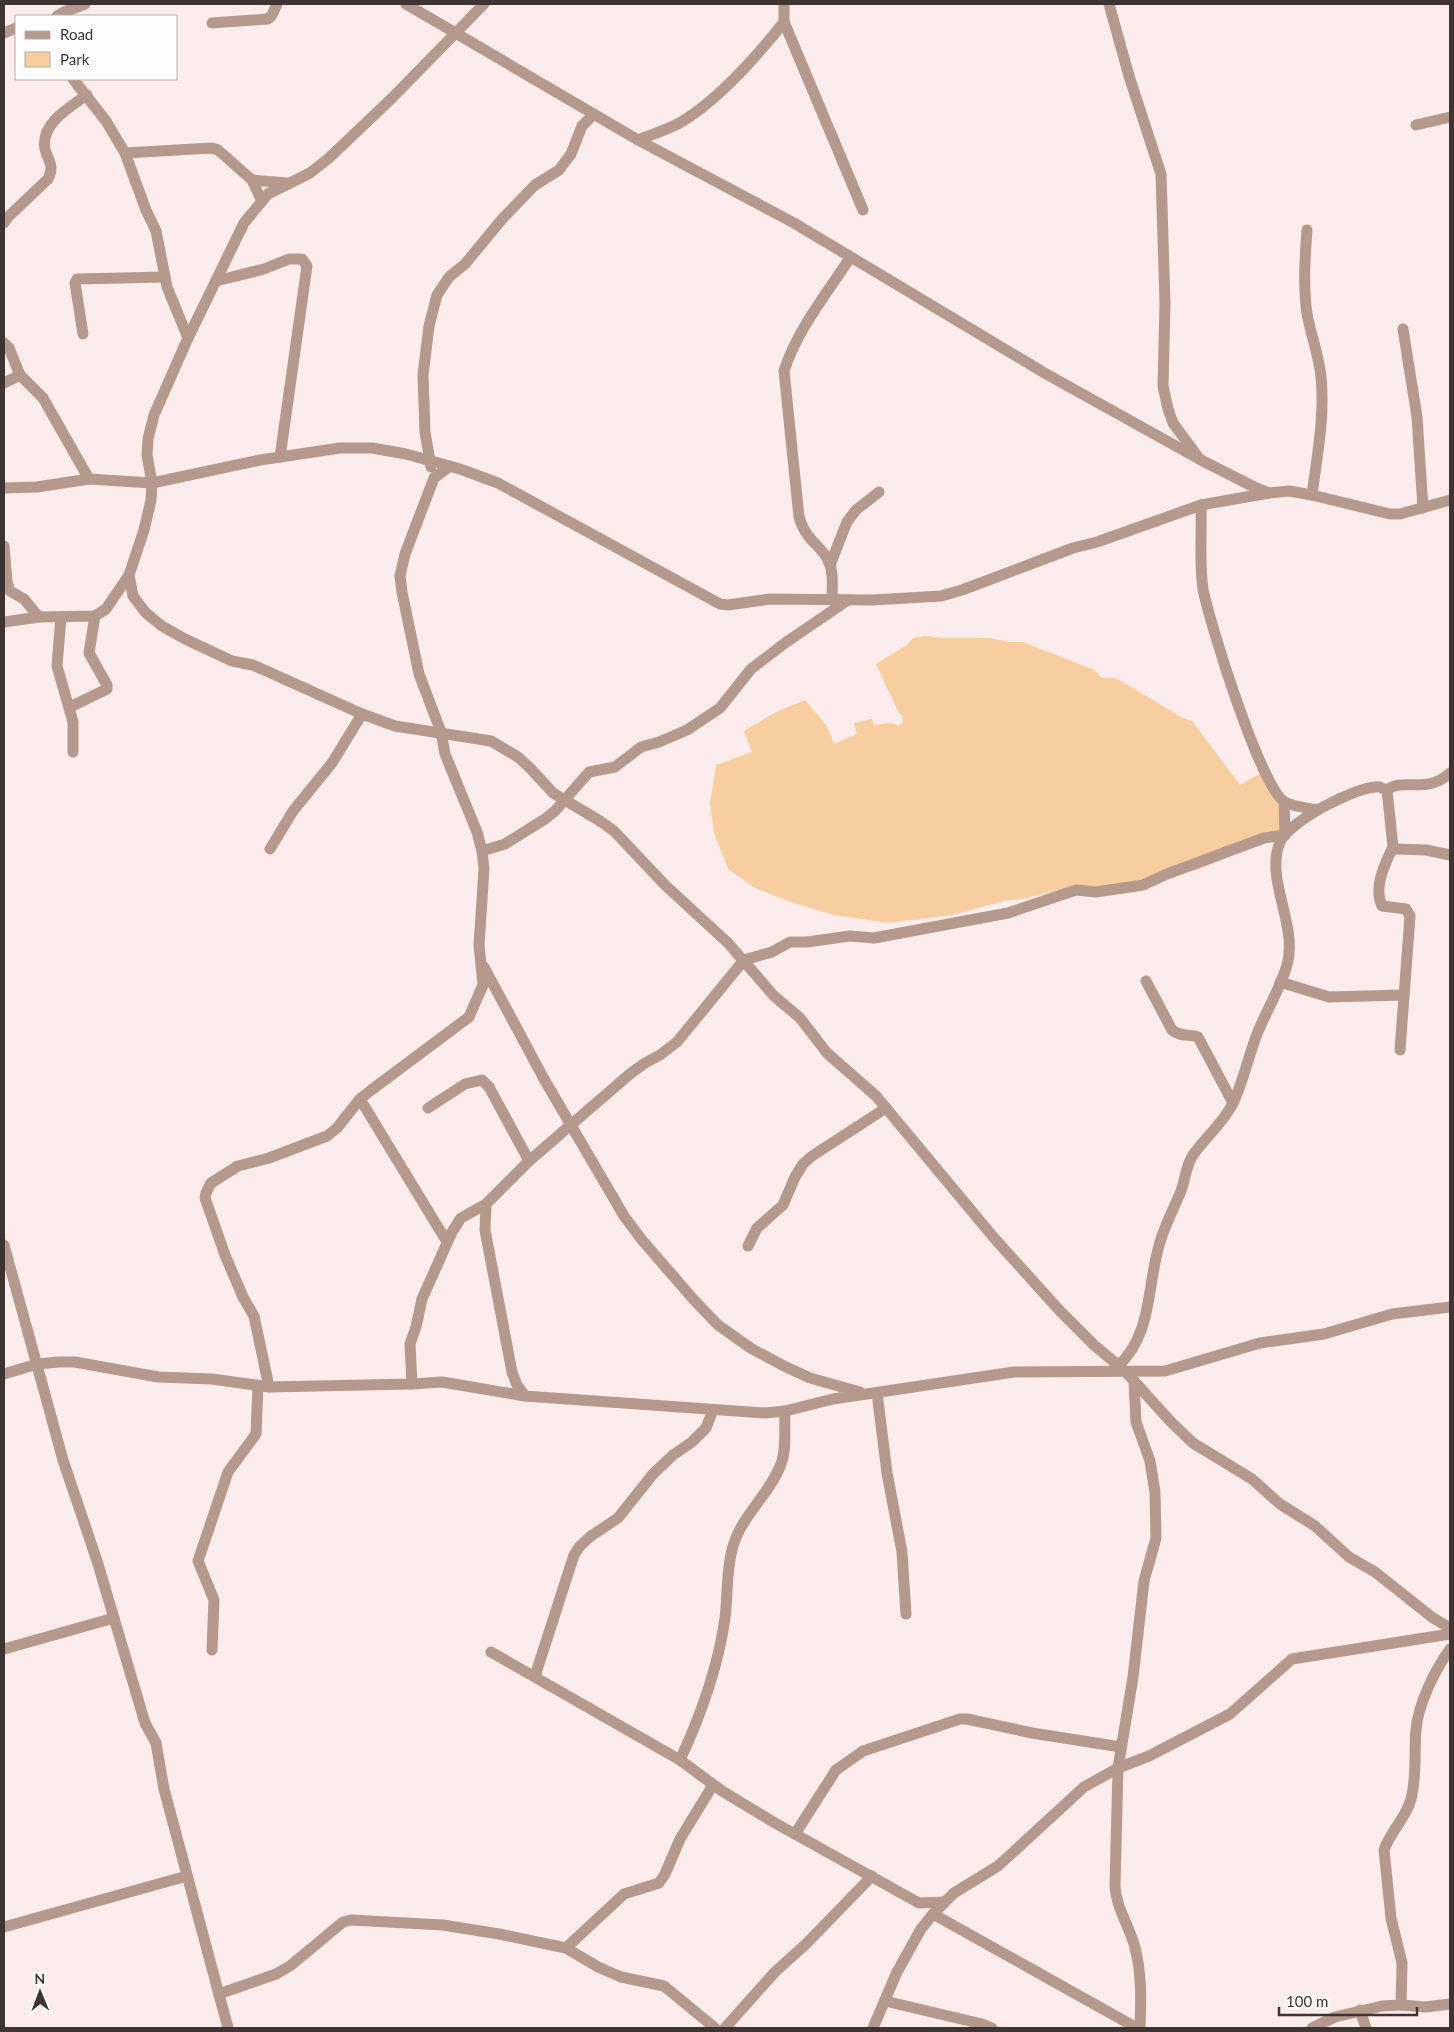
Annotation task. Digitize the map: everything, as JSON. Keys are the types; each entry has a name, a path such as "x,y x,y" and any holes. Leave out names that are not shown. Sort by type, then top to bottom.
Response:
{"street":[{"path":"59,15 85,4"},
{"path":"212,23 268,19 277,4"},
{"path":"406,4 638,140 794,224 1048,375 1201,460 1269,493"},
{"path":"4,622 39,618 95,616 106,609 129,575 151,500 152,483 147,455 148,439 154,416 188,338 244,223 268,194 310,173 329,158 392,98 484,4"},
{"path":"784,4 784,22 863,210"},
{"path":"1109,4 1129,76 1161,174 1165,303 1163,386 1173,423 1201,460"},
{"path":"638,140 682,121 702,107 742,70 765,46 784,22"},
{"path":"75,80 106,121 125,153 146,210 156,231 164,277 188,338"},
{"path":"4,223 48,179 51,173 52,166 45,144 46,136 51,126 60,115 87,95"},
{"path":"434,478 424,432 423,374 429,326 437,295 449,277 465,264 503,218 535,185 559,170 571,154 582,126 594,114"},
{"path":"1416,125 1450,117"},
{"path":"125,153 212,148 218,150 252,180 262,201"},
{"path":"252,180 288,183"},
{"path":"1307,230 1304,277 1307,314 1321,376 1322,389 1321,426 1312,495"},
{"path":"216,280 264,269 295,258 302,258 307,266 280,457"},
{"path":"832,600 830,565 827,558 809,539 802,528 799,517 784,371 787,359 803,330 850,258"},
{"path":"83,334 75,283 77,279 164,277"},
{"path":"1403,329 1417,417 1423,508"},
{"path":"4,343 9,348 20,375 43,398 88,479"},
{"path":"4,383 20,375"},
{"path":"4,488 38,487 88,479 152,483 280,457 340,448 372,448 429,460 498,483 720,604 728,606 770,599 873,600 942,596 1073,548 1097,542 1201,505 1269,493 1289,491 1390,514 1400,514 1450,500"},
{"path":"212,1650 214,1600 198,1561 228,1472 256,1434 263,1386 254,1316 225,1255 205,1198 206,1192 210,1183 238,1166 269,1158 327,1136 337,1128 360,1099 469,1018 483,985 479,945 484,869 482,851 477,832 444,754 441,732 420,674 400,576 408,546 434,478 450,466"},
{"path":"830,565 847,522 856,510 879,492"},
{"path":"1201,505 1203,586 1207,609 1245,726 1274,790 1284,802 1318,810"},
{"path":"4,546 7,582 10,591 24,599 39,618"},
{"path":"129,575 133,596 150,617 185,639 232,661 254,665 362,714 395,726 482,738 503,747 530,768 553,793 600,820 614,831 665,885 744,960 770,992 800,1018 827,1053 870,1090 984,1227 1065,1316 1122,1368 1161,1412 1194,1443 1252,1479 1280,1504 1315,1526 1349,1557 1375,1572 1434,1618 1450,1628"},
{"path":"114,597 133,596"},
{"path":"482,851 505,844 533,828 555,811 589,772 615,767 641,747 659,742 687,730 720,708 751,669 848,600"},
{"path":"70,707 107,689 107,685 89,653 95,616"},
{"path":"60,617 56,666 70,707 74,730 73,752"},
{"path":"270,849 293,811 332,763 362,714"},
{"path":"1387,790 1392,786 1435,784 1450,773"},
{"path":"412,1384 410,1344 416,1328 425,1288 447,1242 462,1218 486,1204 529,1161 572,1126 631,1073 660,1055 676,1042 744,960 772,952 790,942 807,942 850,936 874,938 1008,912 1076,890 1096,892 1143,885 1167,874 1264,838 1284,835 1318,810 1364,790 1378,786 1387,790"},
{"path":"1387,790 1393,847 1382,870 1379,884 1379,900 1382,906 1406,909 1410,912 1400,1050"},
{"path":"1122,1368 1145,1319 1158,1246 1181,1190 1192,1156 1218,1126 1233,1103 1253,1042 1286,966 1290,950 1277,875 1276,856 1284,835 1284,802"},
{"path":"1393,847 1395,849 1426,850 1450,855"},
{"path":"481,962 544,1079 624,1216 642,1240 694,1300 718,1325 752,1349 786,1367 839,1387 873,1394"},
{"path":"1146,981 1172,1030 1177,1035 1193,1035 1198,1038 1233,1103"},
{"path":"1280,982 1329,997 1404,996"},
{"path":"428,1108 465,1084 482,1080 489,1087 529,1161"},
{"path":"360,1099 447,1242"},
{"path":"748,1246 758,1228 783,1205 794,1177 803,1164 812,1156 886,1108"},
{"path":"486,1204 485,1230 512,1372 517,1385 525,1396"},
{"path":"4,1245 63,1460 98,1564 145,1723 156,1743 164,1789 228,2028"},
{"path":"4,1374 37,1364 76,1362 158,1377 212,1379 263,1386 442,1382 525,1396 765,1413 785,1411 816,1402 1014,1372 1122,1368 1165,1371 1260,1343 1324,1334 1392,1314 1450,1307"},
{"path":"492,1652 680,1760 713,1785 795,1834 919,1903 930,1917 1138,2028 1140,1970 1134,1943 1116,1896 1118,1768 1133,1677 1144,1581 1156,1538 1154,1492 1150,1461 1138,1433 1134,1381"},
{"path":"873,1394 887,1474 900,1532 906,1614"},
{"path":"535,1676 574,1555 580,1546 618,1518 654,1474 673,1455 692,1442 706,1428 713,1410"},
{"path":"680,1760 698,1722 718,1652 725,1616 729,1563 733,1545 746,1516 776,1476 782,1463 785,1411"},
{"path":"4,1649 114,1618"},
{"path":"873,2028 901,1965 930,1917 943,1902 954,1892 998,1866 1084,1787 1118,1768 1149,1756 1230,1714 1292,1659 1450,1634"},
{"path":"1401,2005 1402,1963 1391,1918 1384,1850 1387,1840 1404,1816 1411,1798 1419,1711 1437,1671 1450,1649"},
{"path":"795,1834 836,1770 849,1760 863,1751 960,1719 1121,1747"},
{"path":"566,1948 624,1894 659,1883 665,1874 680,1839 713,1785"},
{"path":"4,1927 187,1876"},
{"path":"725,2028 775,1972 808,1942 872,1876"},
{"path":"919,1903 943,1902"},
{"path":"219,1994 276,1974 290,1966 335,1927 351,1920 443,1925 566,1948 598,1967 622,1977 664,1986 715,2028"},
{"path":"885,2001 992,2028"},
{"path":"1312,2028 1360,2010 1401,2005 1425,2007 1450,2004"},
{"path":"1360,2010 1366,2028"}],"green space":[{"path":"924,636 990,638 1009,642 1023,642 1094,670 1102,678 1116,678 1183,718 1192,721 1240,785 1261,773 1277,798 1282,832 1200,869 1158,875 1113,887 1057,890 1027,898 1004,901 952,915 888,923 834,915 791,902 755,888 728,869 714,833 710,803 716,765 752,752 744,731 776,712 805,700 826,725 834,744 857,734 854,723 872,719 874,725 891,723 900,726 903,722 903,716 899,713 876,664 907,645 913,638"}]}
